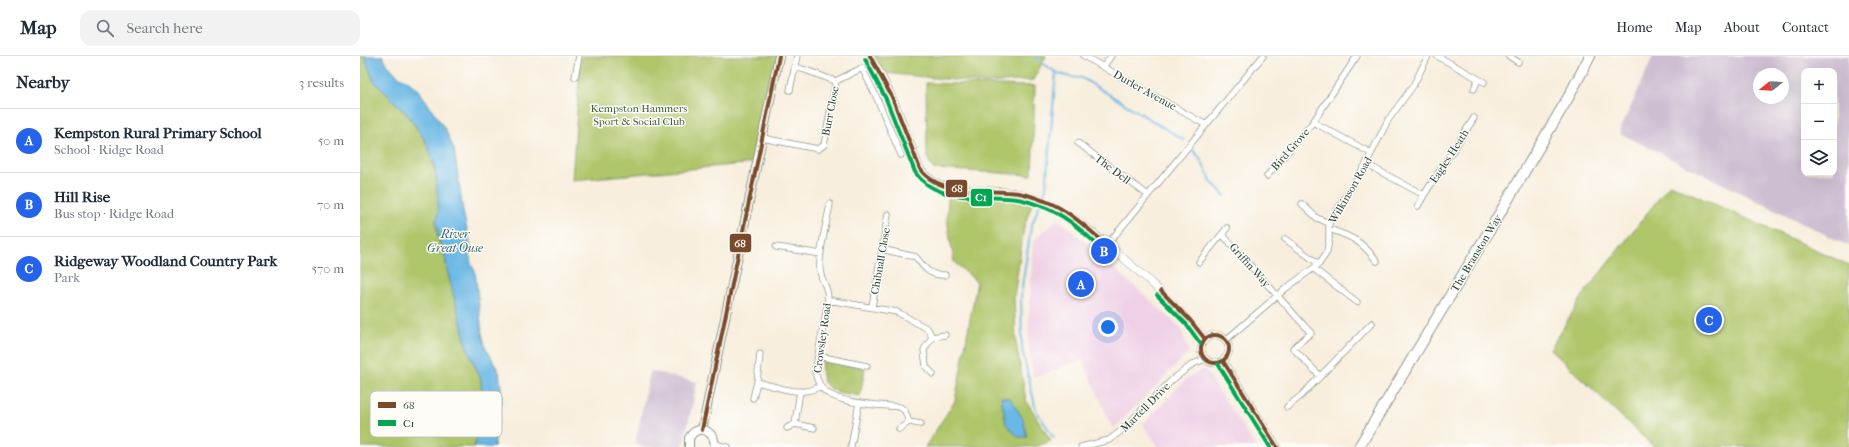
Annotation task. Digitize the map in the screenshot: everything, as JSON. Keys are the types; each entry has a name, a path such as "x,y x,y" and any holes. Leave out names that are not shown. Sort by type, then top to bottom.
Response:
{"highway":[{"name":"The Branston Way","path":"1359,447 1568,98 1590,56"}],"main road":[{"path":"702,430 779,56"},
{"path":"689,447 689,438 695,431 702,430 713,436 714,445"}],"street":[{"path":"575,77 579,56"},
{"path":"790,90 797,56"},
{"path":"870,56 880,73 920,169 925,176 937,184 951,188 1020,193 1042,200 1069,213 1161,291 1190,320 1205,339"},
{"name":"Durler Avenue","path":"1084,56 1206,125"},
{"path":"1103,67 1111,56"},
{"path":"1107,245 1263,56"},
{"name":"Bird Grove","path":"1267,176 1313,122 1357,56"},
{"name":"Wilkinson Road","path":"1226,340 1285,289 1319,264 1327,252 1329,226 1366,164 1388,120 1414,86 1427,56"},
{"path":"1437,56 1484,82"},
{"path":"1509,56 1518,62"},
{"name":"Burr Close","path":"762,138 818,150 824,145 836,81 814,74 806,69 794,67"},
{"path":"836,81 862,68 876,96 901,155"},
{"path":"1474,89 1478,79"},
{"name":"Eagles Heath","path":"1418,206 1474,118"},
{"name":"Bird Grove","path":"1313,122 1371,153"},
{"name":"The Dell","path":"1078,143 1148,195"},
{"name":"Eagles Heath","path":"1366,164 1424,195"},
{"name":"Crowsley Road","path":"830,204 821,254 820,270 828,290 828,300 815,372 820,386 830,395 859,403 900,407 905,412 909,422"},
{"path":"1302,204 1317,218 1329,226 1352,237 1365,247 1377,261"},
{"name":"Chibnall Close","path":"872,307 888,214"},
{"name":"Griffin Way","path":"1200,262 1227,228"},
{"name":"Griffin Way","path":"1222,234 1311,333 1293,348 1320,376"},
{"path":"1285,239 1319,264"},
{"path":"776,247 821,254"},
{"path":"881,249 916,257 927,272 936,276 945,275"},
{"path":"1314,269 1357,302"},
{"path":"828,300 897,312 928,328 932,337"},
{"path":"1287,407 1301,396 1372,322"},
{"path":"933,374 926,367 924,350 932,337 945,335"},
{"path":"1218,335 1226,340 1229,351 1223,360 1212,363 1204,359 1201,350 1205,339 1210,336 1218,335"},
{"path":"753,398 757,382 760,354"},
{"path":"818,356 867,366"},
{"name":"Martell Drive","path":"1081,447 1102,444 1109,440 1121,431 1172,380 1193,364 1204,359"},
{"path":"1223,360 1246,394 1277,447"},
{"path":"757,382 800,391 814,390 820,386"},
{"path":"795,424 800,391"},
{"path":"851,447 859,403"},
{"path":"899,429 909,422 921,424"},
{"path":"787,428 795,424 814,428"},
{"path":"714,445 727,447"}],"shaded area":[{"path":"1653,56 1849,56 1849,246 1619,133"},
{"path":"1058,218 1181,328 1189,352 1113,429 1083,360 1033,378 1028,336 1033,241"},
{"path":"1205,369 1256,447 1158,447 1143,424 1186,379"},
{"path":"650,371 697,382 683,447 646,447 635,444"}],"green space":[{"path":"360,56 364,56 376,80 419,132 426,143 432,158 439,199 438,215 436,220 438,237 442,254 445,256 447,270 468,350 481,380 482,391 370,391 370,437 477,437 474,447 360,447"},
{"name":"Kempston Hammers Sport & Social Club","path":"581,56 777,56 755,163 572,180"},
{"path":"874,56 1046,56 1033,80 985,83 884,73"},
{"path":"926,83 1035,86 1032,175 933,169 927,157"},
{"path":"1670,184 1849,265 1849,447 1654,447 1550,349 1586,291"},
{"path":"994,196 1032,204 1024,227 1014,297 1016,342 1026,400 1051,441 1035,447 925,447 955,401 977,282 954,262 947,219 948,197"},
{"path":"822,361 865,368 860,396 843,393 830,388 823,379 821,371"}],"water":[{"name":"River Great Ouse","path":"364,56 383,56 386,63 398,76 408,81 420,92 445,129 454,149 463,211 471,249 470,260 475,271 482,333 485,346 499,372 501,391 482,391 481,380 468,350 447,270 445,256 442,254 436,221 438,215 438,204 435,167 426,142 407,114 374,82"},
{"path":"1001,397 1010,398 1023,419 1027,437 1018,437 1006,424"},
{"name":"River Great Ouse","path":"477,437 496,437 494,447 474,447"}],"waterway":[{"path":"1033,56 1056,72 1067,76 1082,78 1184,140"},
{"path":"1054,438 1036,410 1022,349 1021,294 1031,227 1046,188 1056,72"},
{"path":"1191,148 1200,158 1211,181 1225,196"}],"transit line":[{"name":"68","path":"702,430 779,56"},
{"name":"68","path":"870,56 892,97 920,169 929,178 952,188 1018,193 1045,201 1070,214 1107,245"},
{"name":"C1","path":"865,59 886,99 915,172 924,182 935,189 948,194 1017,199 1050,209 1066,219 1103,250"},
{"name":"68","path":"1161,291 1190,320 1205,339"},
{"name":"C1","path":"1157,295 1186,324 1200,343"},
{"name":"68","path":"1215,335 1225,339 1229,349 1225,359 1215,363 1205,359 1201,349 1205,339 1215,335"},
{"name":"68","path":"1223,361 1277,447"},
{"name":"C1","path":"1218,364 1270,447"}],"place":[{"name":"Hill Rise","path":"1104,251"},
{"name":"Kempston Rural Primary School","path":"1081,284"},
{"name":"Ridgeway Woodland Country Park","path":"1709,320"}]}
